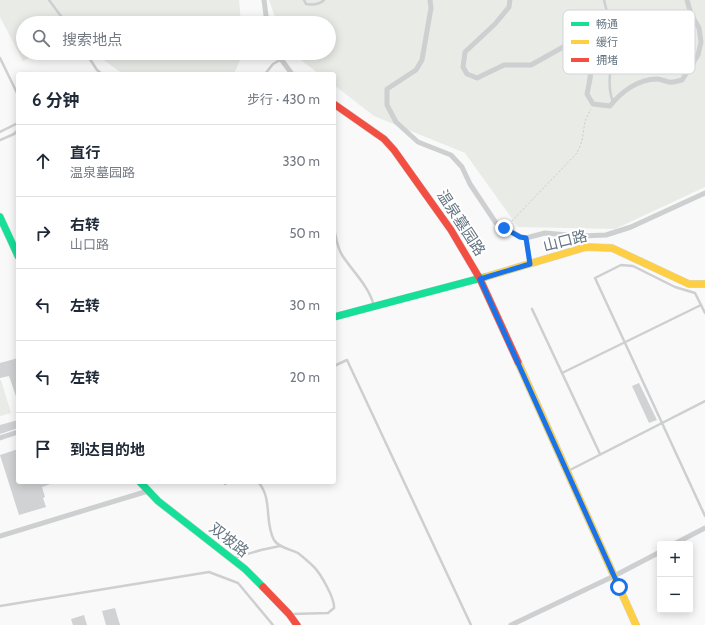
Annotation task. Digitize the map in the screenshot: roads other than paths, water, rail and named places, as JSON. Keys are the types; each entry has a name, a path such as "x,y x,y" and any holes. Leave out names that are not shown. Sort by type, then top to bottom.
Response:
{"street":[{"path":"264,0 266,16"},
{"path":"430,0 431,8 422,60 416,70 387,89 387,105 396,122 418,142 450,155 462,167 470,184 496,223 520,237 526,238 544,233 580,236 606,235 631,227 705,193"},
{"path":"510,0 509,7 495,24 465,52 463,67 467,74 477,78 504,65 531,65 563,47"},
{"path":"687,0 690,10"},
{"path":"695,21 699,28 701,42 698,55 695,60"},
{"path":"281,60 290,72"},
{"path":"591,74 587,94 593,104 610,106 624,92 645,81 658,79 671,83 682,80 686,74"},
{"name":"温泉墓园路","path":"336,105 384,139 394,150 451,230 480,279 636,625"},
{"path":"0,217 16,252"},
{"path":"526,238 530,264"},
{"name":"山口路","path":"336,316 480,279 586,246 612,248 689,284 705,284"},
{"path":"0,438 16,433"},
{"name":"双坡路","path":"142,484 158,501 245,569 289,614 297,625"},
{"path":"0,536 148,491"},
{"path":"680,541 705,528"},
{"path":"511,625 614,576 657,554"}],"lane":[{"path":"49,0 61,16"},
{"path":"304,0 306,4 314,5 322,3 324,0"},
{"path":"604,0 606,10"},
{"path":"0,58 16,91"},
{"path":"91,60 100,72"},
{"path":"267,72 273,64 281,60"},
{"path":"610,74 609,92 613,102"},
{"path":"0,132 16,124"},
{"path":"0,140 16,132"},
{"path":"336,237 341,254 362,281 372,297 374,307"},
{"path":"705,313 695,293 675,288 633,266 621,265 595,278 705,516"},
{"path":"562,373 701,305"},
{"path":"532,309 600,454"},
{"path":"336,365 348,360 471,625"},
{"path":"567,471 705,401"},
{"path":"260,484 266,494 268,520 275,541 280,546 299,554 315,568 334,604 334,608 328,613 289,614"},
{"path":"232,559 280,546"},
{"path":"0,606 210,572 238,583 273,625"}]}
